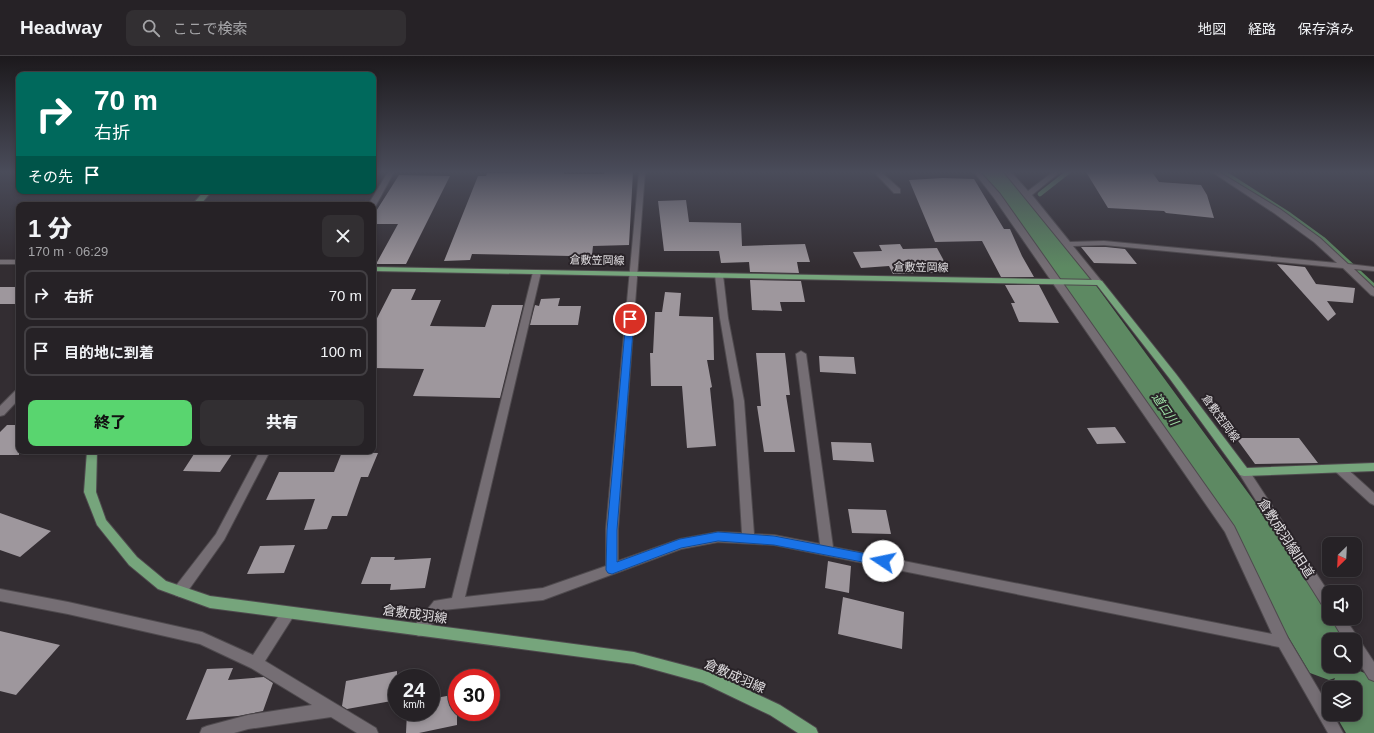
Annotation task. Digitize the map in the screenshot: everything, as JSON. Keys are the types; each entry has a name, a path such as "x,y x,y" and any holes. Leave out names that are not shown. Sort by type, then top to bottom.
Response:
{"main road":[{"name":"倉敷笠岡線","path":"376,269 1095,283 1154,352 1244,472"},
{"name":"倉敷成羽線","path":"92,454 90,492 101,522 133,561 162,585 210,602 634,658 705,677 775,710 811,733"},
{"path":"1244,472 1374,467"}],"street":[{"path":"612,570 612,530 639,204"},
{"path":"1003,204 1061,283 1230,529 1283,642 1336,733"},
{"path":"1035,204 1068,244 1095,283"},
{"path":"1265,204 1317,240 1350,266 1374,293"},
{"path":"1068,244 1104,243 1374,269"},
{"path":"0,262 16,262"},
{"path":"457,603 537,272"},
{"path":"719,275 724,318 739,401 748,538"},
{"path":"801,354 827,550"},
{"path":"0,412 16,396"},
{"path":"180,591 220,537 263,454"},
{"path":"1340,469 1374,500"},
{"name":"倉敷成羽線旧道","path":"1244,472 1322,593"},
{"path":"419,630 439,605 543,594 680,544 718,537 774,540 1283,642"},
{"path":"0,595 68,608 202,638 256,662 371,733"},
{"path":"256,662 288,613"},
{"path":"1362,655 1374,674"},
{"path":"207,733 248,722 333,709"}],"building":[{"path":"381,204 436,204 406,264 376,264 398,224 376,224 376,211"},
{"path":"467,204 631,204 629,245 593,246 591,265 569,266 571,256 472,254 470,260 444,261"},
{"path":"658,204 686,204 689,222 741,223 742,246 805,244 810,262 797,262 799,273 750,272 749,262 721,263 719,251 664,251"},
{"path":"919,204 989,204 1004,229 1010,229 1022,256 1034,277 1001,277 982,241 935,242"},
{"path":"1105,204 1210,204 1214,218 1166,213 1164,211 1108,208"},
{"path":"900,244 903,249 937,248 950,272 893,274 889,266 861,268 853,252 882,251 879,245"},
{"path":"1081,247 1125,249 1137,264 1094,263"},
{"path":"1277,264 1305,267 1316,284 1355,288 1353,303 1327,301 1336,314 1328,321"},
{"path":"750,280 801,281 805,302 780,302 782,311 752,310"},
{"path":"1005,285 1039,285 1059,323 1019,322 1011,303 1015,303"},
{"path":"0,287 16,287 16,304 0,304"},
{"path":"392,289 416,289 411,300 441,300 430,326 485,327 492,305 523,305 500,398 413,396 424,369 376,368 376,320"},
{"path":"665,292 681,293 679,316 713,317 714,360 707,360 712,387 710,388 716,446 687,448 682,386 651,386 650,353 653,353 655,312 662,312"},
{"path":"560,298 558,306 581,306 578,325 530,325 535,305 539,306 541,299"},
{"path":"756,353 785,353 790,395 786,395 795,452 764,452 757,406 761,406"},
{"path":"819,356 854,357 856,374 820,372"},
{"path":"7,425 16,425 16,454 19,455 0,455 0,432"},
{"path":"1115,427 1126,443 1097,444 1087,428"},
{"path":"1236,438 1299,438 1318,463 1255,464"},
{"path":"831,442 871,443 874,462 833,460"},
{"path":"378,453 368,477 361,477 347,516 332,516 327,529 304,530 315,499 266,500 279,472 334,472 341,454"},
{"path":"194,454 232,454 220,472 183,471"},
{"path":"848,509 886,510 891,534 852,533"},
{"path":"0,513 51,531 20,557 0,550"},
{"path":"295,545 284,573 247,574 260,546"},
{"path":"371,557 395,557 394,560 431,558 425,588 390,590 391,584 361,584"},
{"path":"828,561 851,566 849,593 825,588"},
{"path":"843,597 904,612 902,649 838,634"},
{"path":"0,631 60,645 16,695 0,691"},
{"path":"233,668 228,680 264,677 273,683 263,711 238,716 186,720 207,669"},
{"path":"388,673 388,702 347,709 342,706 346,681"},
{"path":"448,696 448,721 457,721 457,725 419,733 406,733 407,721 440,721 440,697"}],"waterway":[{"name":"道口川","path":"1015,204 1067,268 1241,518 1322,644"},
{"path":"1272,204 1323,239 1374,286"},
{"name":"道口川","path":"1362,707 1374,725"}],"route":[{"path":"630,319 612,530 612,570 680,544 718,537 774,540 883,561"}]}
